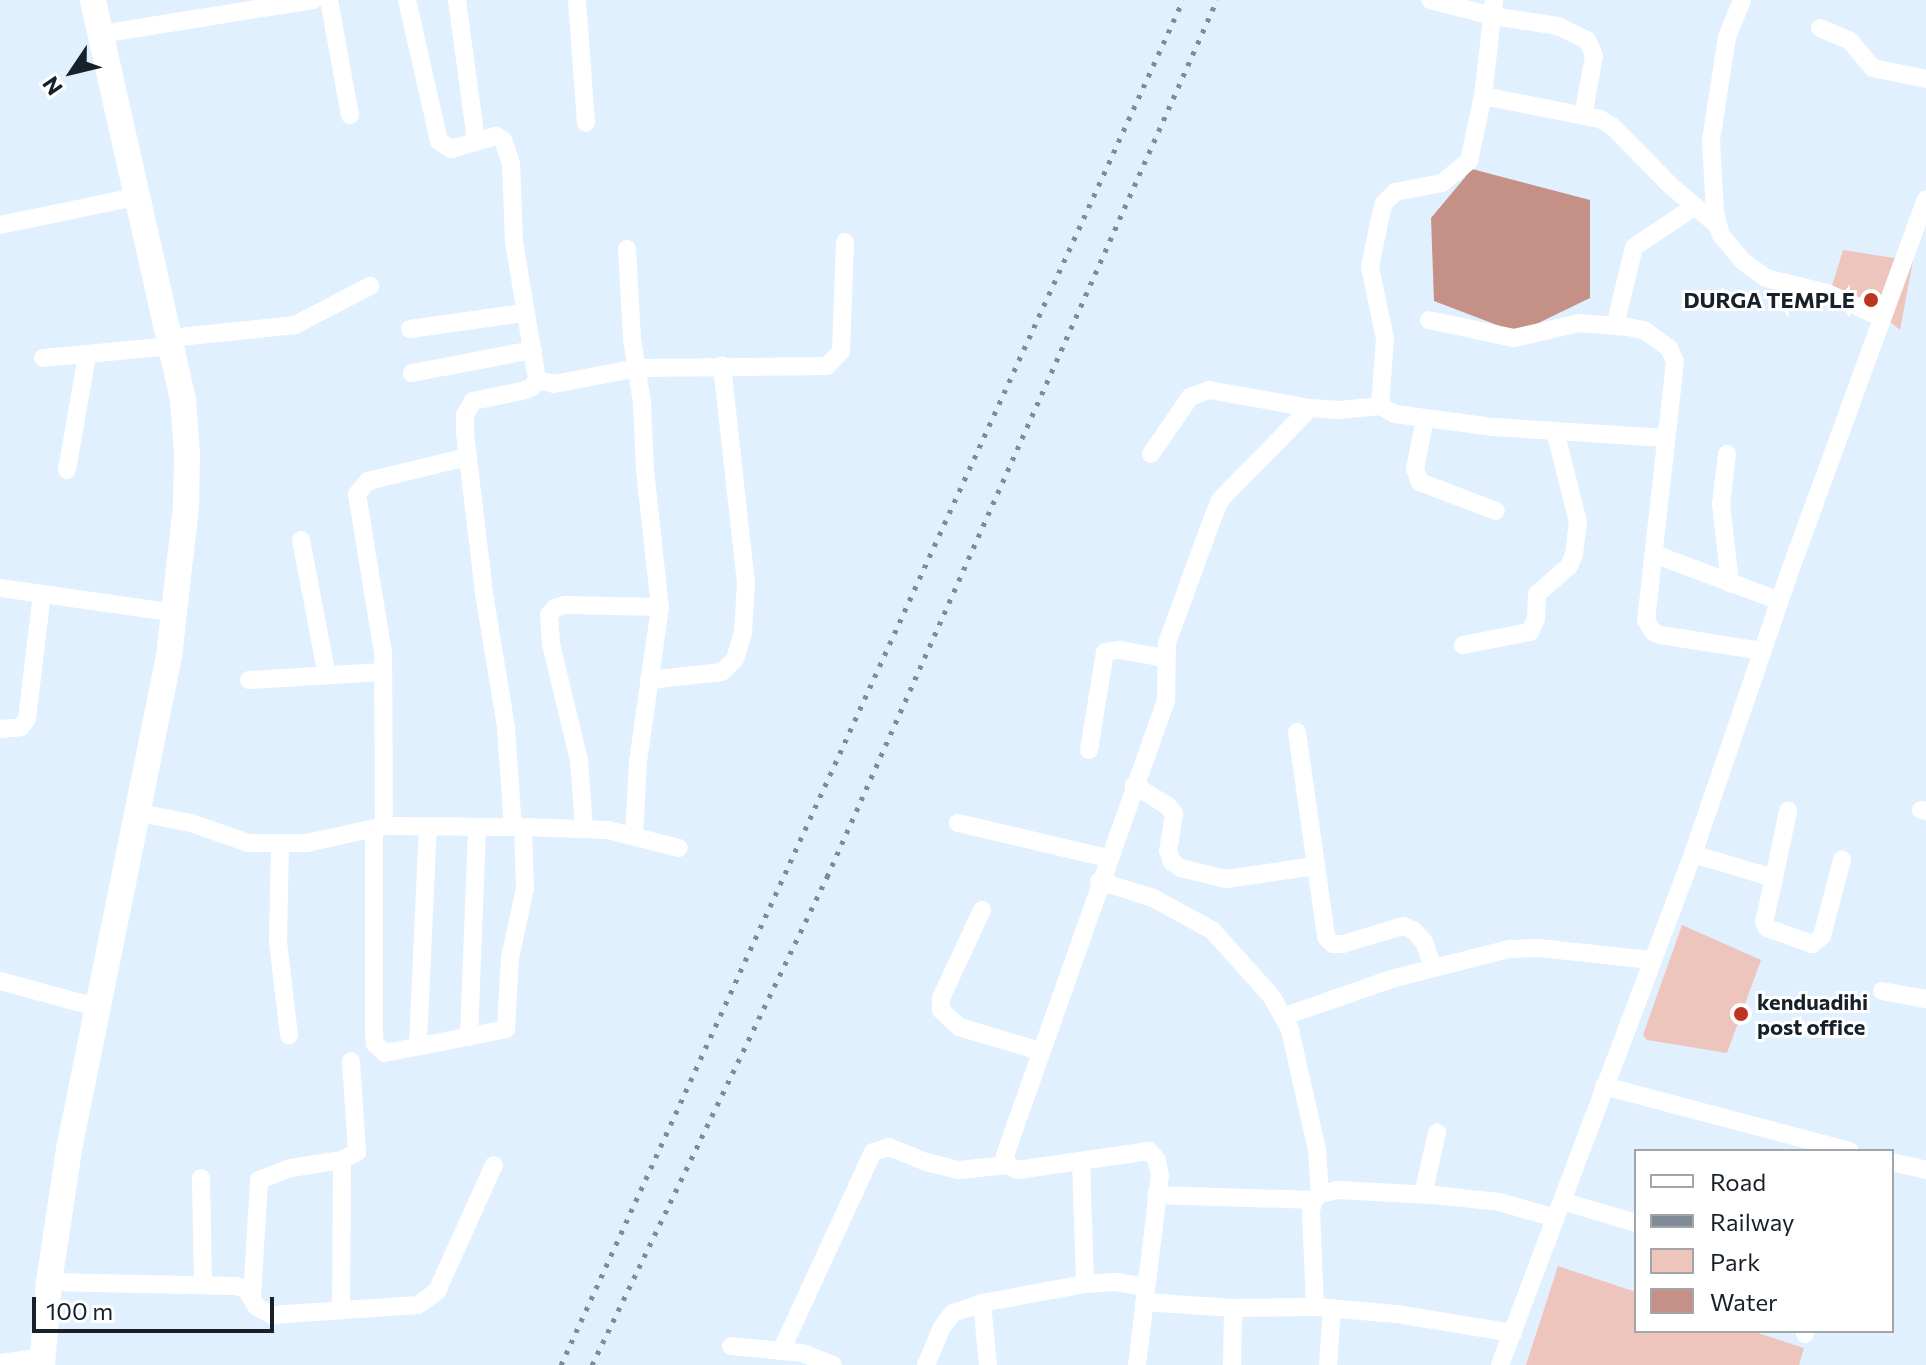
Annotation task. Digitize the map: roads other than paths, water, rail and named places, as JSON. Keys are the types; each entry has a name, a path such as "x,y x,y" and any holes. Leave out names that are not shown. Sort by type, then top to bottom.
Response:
{"street":[{"path":"0,1363 43,1361 49,1282 96,1007 139,813 175,613 186,506 187,454 183,400 140,196 93,0"},
{"path":"101,34 313,0"},
{"path":"329,0 350,115"},
{"path":"407,0 439,141 451,149 496,136 503,140 509,150 514,242 537,380 532,387 522,391 473,401 465,415 467,457 506,728 525,888 510,958 509,1019 506,1029 498,1033 418,1044 385,1053 375,1044 383,653 357,494 368,481 467,457"},
{"path":"457,0 476,141"},
{"path":"577,0 586,123"},
{"path":"1430,0 1493,8 1578,34 1593,47 1594,56 1583,116"},
{"path":"1742,0 1725,50 1711,140 1716,224 1727,245 1766,278 1827,293 1881,317"},
{"path":"1380,406 1385,339 1370,267 1384,203 1395,192 1442,183 1463,167 1472,152 1483,96 1493,8"},
{"path":"1820,28 1850,41 1873,68 1926,79"},
{"path":"1483,96 1600,119 1622,133 1694,207 1716,224"},
{"path":"0,225 140,196"},
{"path":"1500,1365 1693,854 1762,651 1926,199"},
{"path":"1615,326 1634,247 1694,207"},
{"path":"537,380 554,384 638,368 722,365 820,369 836,360 844,330 845,242"},
{"path":"627,249 632,339 638,368 660,607 638,761 634,835"},
{"path":"43,358 87,355 295,325 370,286"},
{"path":"410,329 524,313"},
{"path":"1429,320 1514,338 1579,323 1615,326 1644,330 1673,353 1654,554 1645,609 1653,632 1762,651"},
{"path":"412,373 533,350"},
{"path":"67,470 87,355"},
{"path":"649,680 722,672 735,659 743,633 746,583 722,365"},
{"path":"1151,454 1190,397 1209,390 1310,408 1340,410 1380,406 1395,414 1425,418 1665,438"},
{"path":"1008,1165 1005,1155 1010,1136 1166,700 1169,683 1165,658 1171,628 1220,500 1310,408"},
{"path":"1425,418 1415,469 1420,482 1496,511"},
{"path":"1463,645 1530,632 1536,619 1537,594 1569,566 1574,554 1578,522 1555,431"},
{"path":"1727,454 1721,504 1730,583"},
{"path":"301,540 327,676"},
{"path":"1654,554 1780,601"},
{"path":"0,588 175,613"},
{"path":"0,729 12,730 27,719 42,594"},
{"path":"584,829 579,760 551,644 549,615 555,608 565,605 660,607"},
{"path":"1089,750 1105,652 1120,650 1165,658"},
{"path":"249,680 383,672"},
{"path":"1297,732 1322,926 1326,937 1333,944 1359,940 1403,926 1413,930 1424,942 1433,967"},
{"path":"1134,785 1168,806 1174,814 1168,851 1172,862 1181,868 1226,879 1315,866"},
{"path":"1788,811 1765,915 1767,928 1816,943 1822,936 1842,860"},
{"path":"139,813 191,823 248,843 307,843 379,828 518,827 584,829 634,835 679,848"},
{"path":"958,823 1107,858"},
{"path":"418,1044 428,827"},
{"path":"469,1037 477,827"},
{"path":"280,843 278,942 289,1035"},
{"path":"1693,854 1763,873 1773,883"},
{"path":"1099,881 1153,898 1212,930 1285,1016 1317,1150 1317,1197 1311,1210 1328,1365"},
{"path":"982,910 941,998 941,1010 959,1027 1040,1051"},
{"path":"1285,1016 1433,967 1527,947 1652,960"},
{"path":"0,981 96,1007"},
{"path":"1882,991 1926,999"},
{"path":"252,1296 259,1180 291,1168 342,1160 357,1152 359,1145 351,1061"},
{"path":"1604,1086 1842,1149"},
{"path":"1423,1194 1437,1133"},
{"path":"781,1351 873,1152 889,1147 926,1162 958,1170 1008,1165 1017,1170 1149,1151 1158,1168 1137,1365"},
{"path":"341,1310 342,1160"},
{"path":"1081,1161 1085,1284"},
{"path":"1894,1162 1926,1170"},
{"path":"49,1282 236,1286 252,1296 263,1313 272,1315 418,1305 437,1291 494,1165"},
{"path":"201,1178 203,1285"},
{"path":"1156,1195 1317,1197 1337,1190 1423,1194 1559,1209 1634,1223"},
{"path":"926,1365 942,1327 953,1313 982,1303 1085,1284 1115,1282 1145,1294 1233,1308 1324,1308 1513,1333"},
{"path":"982,1303 988,1365"},
{"path":"1232,1365 1233,1308"},
{"path":"731,1346 821,1357 833,1365"}],"water":[{"path":"1472,169 1590,200 1590,298 1518,333 1434,301 1431,218"}],"railway":[{"path":"561,1365 1183,0"},
{"path":"592,1365 827,877 1217,0"}],"place":[{"name":"DURGA TEMPLE","path":"1871,300"},
{"name":"kenduadihi post office","path":"1741,1014"}]}
